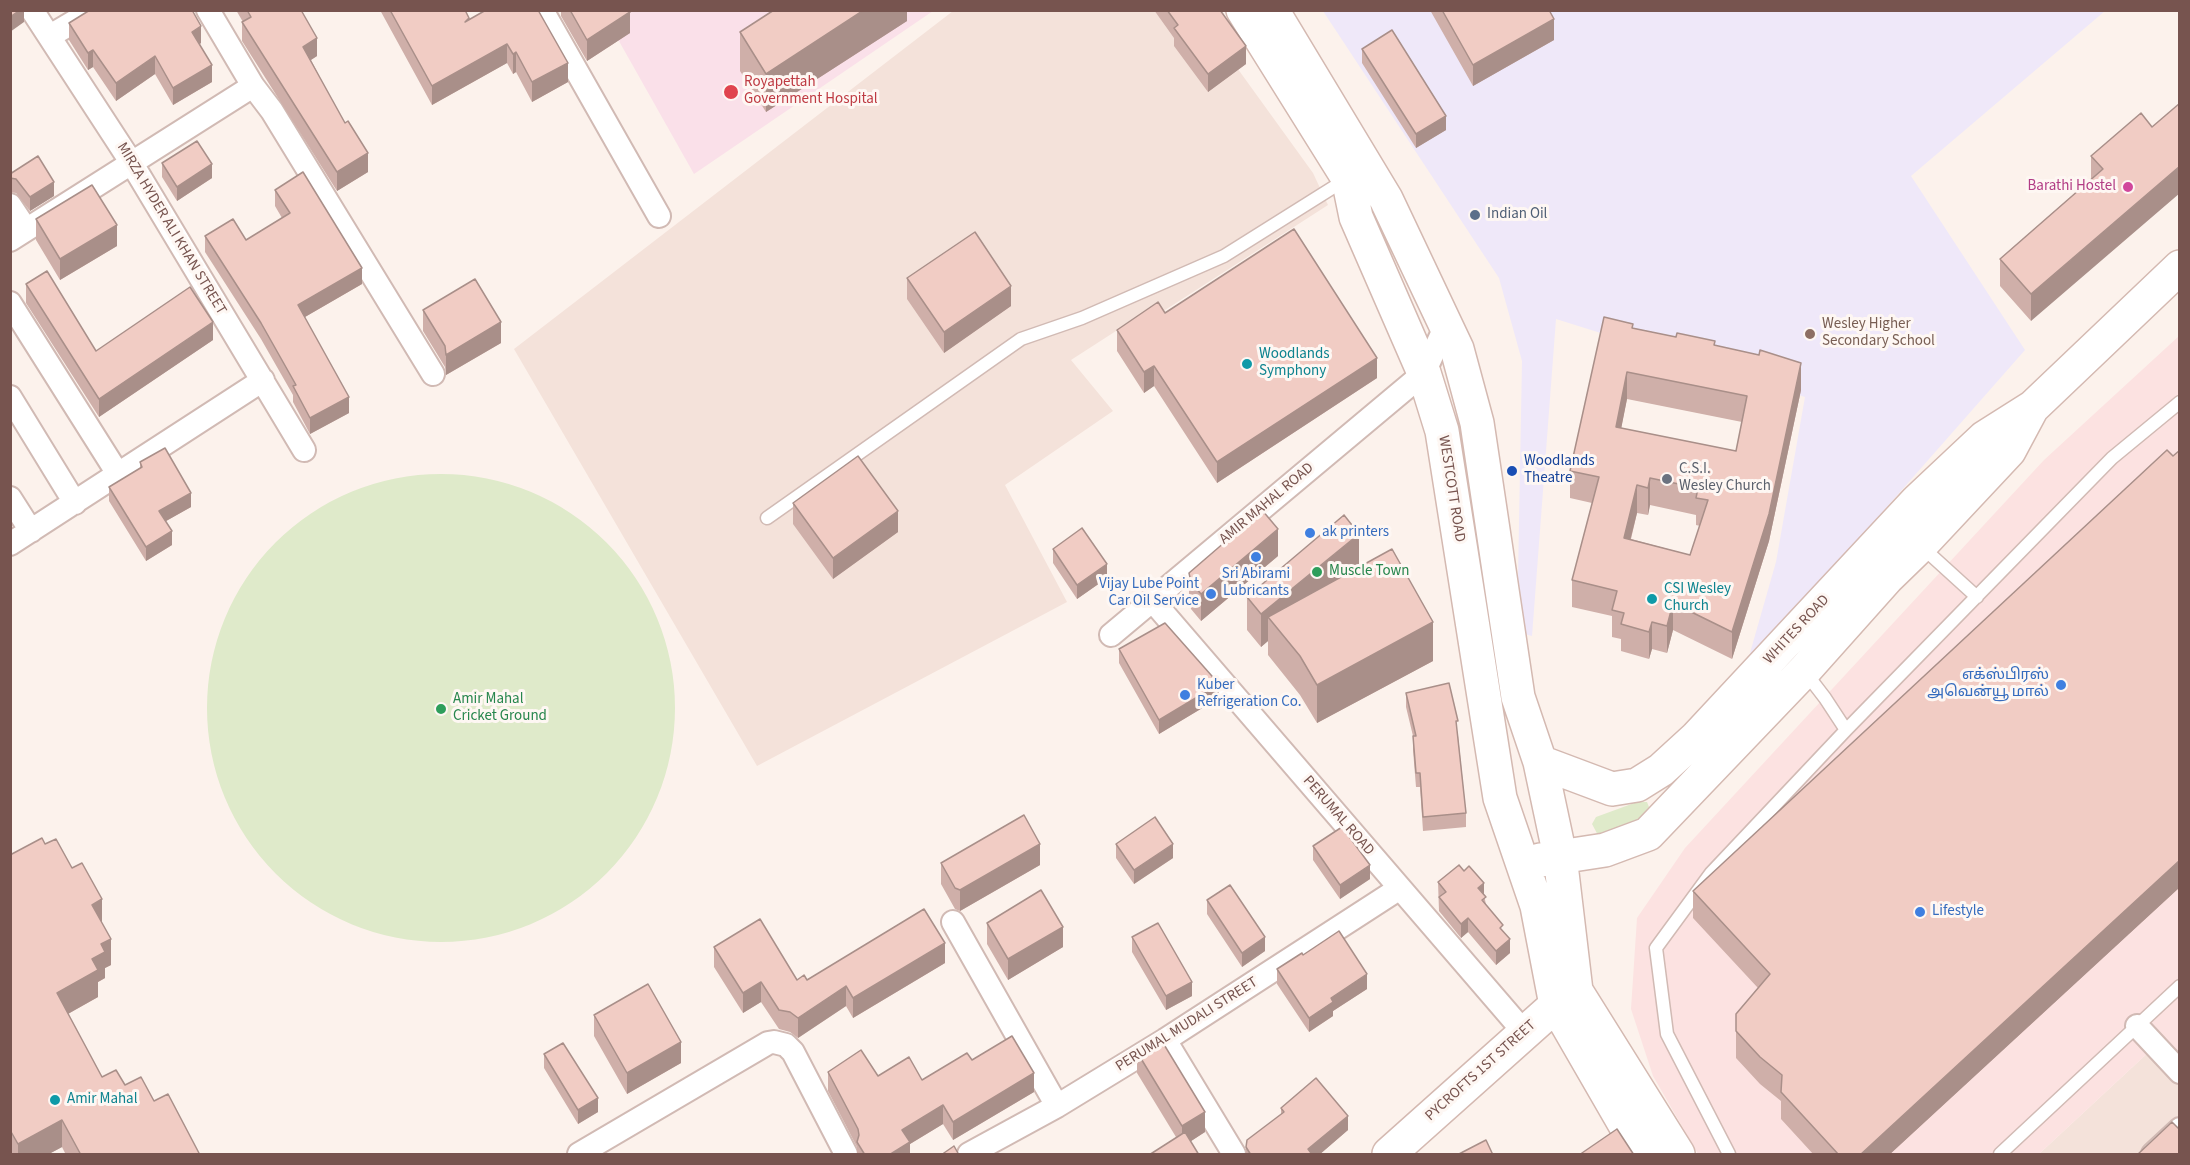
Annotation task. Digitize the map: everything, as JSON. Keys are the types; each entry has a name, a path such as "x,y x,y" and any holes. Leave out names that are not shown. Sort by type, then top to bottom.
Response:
{"main road":[{"name":"WESTCOTT ROAD","path":"1266,11 1348,178 1356,217 1424,373 1442,430 1500,798 1566,998"},
{"name":"WESTCOTT ROAD","path":"1266,11 1386,199 1457,349 1477,423 1518,697 1540,762 1560,856 1566,998"},
{"name":"WHITES ROAD","path":"1540,762 1612,789 1637,785 1661,770 1696,738 1917,501 1984,438 2033,407 2180,267"},
{"name":"WHITES ROAD","path":"1560,856 1605,850 1648,834 2009,451 2033,407"},
{"path":"1522,864 1560,856"},
{"path":"1566,998 1642,1155"},
{"path":"1566,998 1678,1155"},
{"name":"PYCROFTS 1ST STREET","path":"1389,1155 1524,1032 1566,998"}],"street":[{"name":"MIRZA HYDER ALI KHAN STREET","path":"32,10 130,162 304,450"},
{"path":"50,36 94,10"},
{"path":"208,10 433,374"},
{"path":"542,10 659,216"},
{"path":"10,205 18,234 253,86"},
{"path":"10,303 118,474"},
{"path":"1424,373 1446,326"},
{"name":"AMIR MAHAL ROAD","path":"1111,635 1424,373"},
{"path":"10,544 263,380"},
{"path":"10,397 75,502"},
{"path":"10,498 31,531"},
{"name":"PERUMAL ROAD","path":"1152,600 1524,1032"},
{"name":"PERUMAL MUDALI STREET","path":"969,1155 1057,1106 1165,1040 1400,888"},
{"path":"953,922 1057,1106"},
{"path":"2137,1026 2180,1072"},
{"path":"1165,1040 1234,1155"},
{"path":"579,1155 768,1043 774,1042 786,1045 793,1052 846,1155"},
{"path":"2158,1153 2180,1130"}],"lane":[{"path":"767,518 1021,339 1082,318 1224,256 1348,178"},
{"path":"1729,1155 1667,1034 1656,948 1711,873 1846,730 2112,459 2180,402"},
{"path":"1920,546 1977,597"},
{"path":"1804,671 1846,730"},
{"path":"2000,1155 2180,986"}],"shaded area":[{"name":"Royapettah Government Hospital","path":"602,11 933,11 694,174"},
{"path":"953,11 1196,11 1313,173 1328,205 1162,312 1147,311 1071,360 1113,411 1005,485 1067,602 757,766 514,349"},
{"name":"Wesley Higher Secondary School","path":"1323,11 2105,11 1911,176 2025,350 1746,667 1776,562 1805,397 1556,319 1532,636 1517,632 1522,361 1499,278"},
{"name":"எக்ஸ்பிரஸ் அவென்யூ மால்","path":"2179,336 2179,1077 2152,1049 2039,1154 1698,1154 1653,1076 1631,1009 1637,918 1685,848 2044,460"},
{"path":"2152,1049 2179,1077 2179,1154 2039,1154"}],"green space":[{"name":"Amir Mahal Cricket Ground","path":"441,474 487,478 531,491 571,513 607,542 636,578 658,618 671,662 675,708 671,754 658,798 636,838 607,874 571,903 531,925 487,938 441,942 395,938 351,925 311,903 275,874 246,838 224,798 211,754 207,708 211,662 224,618 246,578 275,542 311,513 351,491 395,478"},
{"path":"1637,802 1647,802 1649,807 1618,844 1600,839 1592,824 1596,817"}],"building":[{"path":"10,10 20,10 10,17"},
{"path":"90,10 192,10 201,26 192,32 212,65 173,88 155,56 116,83 93,50 88,53 69,23"},
{"path":"247,10 301,10 317,38 303,47 345,123 348,121 368,153 337,172 242,22 251,17"},
{"path":"390,10 465,10 469,18 465,22 486,10 538,10 568,63 532,82 516,52 513,54 507,44 432,86"},
{"path":"570,10 629,10 630,12 587,40"},
{"path":"774,10 864,10 766,74 740,32"},
{"path":"1167,10 1220,10 1246,46 1208,74 1174,28 1178,25"},
{"path":"1442,10 1549,10 1554,19 1473,65"},
{"path":"1392,30 1446,116 1416,134 1362,49"},
{"path":"2180,103 2180,166 2031,294 2000,259 2103,169 2091,156 2141,113 2152,127"},
{"path":"197,141 212,164 177,187 162,163"},
{"path":"38,156 54,182 30,197 16,179 10,178 10,174"},
{"path":"303,172 362,268 298,305 349,397 310,418 293,386 296,385 261,323 205,236 233,219 246,240 290,213 275,190"},
{"path":"92,185 117,225 60,259 36,219"},
{"name":"Woodlands Symphony","path":"1294,229 1377,358 1217,462 1154,366 1144,372 1117,330 1158,302 1165,313"},
{"path":"975,232 1011,286 944,332 907,278"},
{"path":"47,271 96,351 190,287 213,322 99,399 26,284"},
{"path":"475,279 501,322 446,355 445,346 423,310"},
{"path":"1604,317 1633,324 1632,328 1676,337 1677,333 1715,341 1714,345 1759,355 1760,350 1801,363 1769,514 1732,632 1673,603 1667,626 1652,622 1649,632 1621,624 1624,613 1612,610 1617,591 1572,580 1599,477 1570,471","holes":["1627,372 1747,396 1736,451 1616,427","1650,478 1698,488 1696,498 1708,500 1690,555 1624,538 1637,485 1648,488"]},
{"path":"165,448 191,493 159,511 172,531 146,547 109,487 142,467 140,462"},
{"name":"எக்ஸ்பிரஸ் அவென்யூ மால்","path":"2167,450 2173,456 2180,450 2180,860 1860,1155 1839,1155 1781,1092 1782,1075 1760,1057 1736,1031 1736,1014 1770,974 1693,891"},
{"path":"858,456 898,511 833,558 793,503"},
{"path":"1262,510 1278,529 1201,594 1191,582 1189,573"},
{"path":"1344,515 1359,534 1261,614 1247,597"},
{"path":"1082,528 1107,564 1077,585 1053,549"},
{"path":"1392,549 1433,622 1317,685 1300,656 1268,617"},
{"path":"1165,623 1219,684 1159,720 1119,649"},
{"path":"1449,683 1458,721 1456,721 1466,813 1423,817 1420,773 1416,773 1413,736 1416,736 1406,693"},
{"path":"1024,815 1040,844 960,890 955,888 941,863"},
{"path":"1155,817 1173,844 1134,870 1116,844"},
{"path":"1342,827 1370,865 1340,885 1313,846"},
{"path":"42,838 45,844 56,839 72,868 82,863 102,899 92,905 111,939 101,944 105,952 92,959 98,970 57,993 102,1077 116,1070 125,1085 141,1077 154,1101 168,1094 200,1155 81,1155 62,1120 18,1144 10,1130 10,855"},
{"path":"1459,865 1464,871 1469,866 1484,883 1478,888 1486,897 1482,900 1503,925 1500,928 1510,939 1496,951 1468,918 1461,924 1439,897 1446,892 1438,882"},
{"path":"1230,885 1265,937 1242,953 1207,900"},
{"path":"1041,890 1063,927 1008,959 987,923"},
{"path":"924,909 945,943 853,998 846,986 798,1018 790,1012 779,1010 761,982 743,993 714,947 760,919 797,980 804,975 807,980"},
{"path":"1158,923 1192,982 1166,996 1132,937"},
{"path":"1339,931 1367,974 1331,998 1333,1002 1309,1018 1277,969"},
{"path":"648,984 681,1042 627,1073 594,1015"},
{"path":"1012,1036 1034,1073 953,1122 943,1105 902,1130 910,1142 889,1155 865,1155 857,1142 858,1129 828,1072 861,1050 878,1076 909,1057 922,1080 967,1053 972,1060"},
{"path":"1160,1038 1205,1112 1182,1126 1137,1052"},
{"path":"563,1043 598,1098 578,1110 544,1054"},
{"path":"1316,1078 1348,1116 1308,1149 1311,1153 1309,1155 1251,1155 1246,1147 1247,1140 1284,1112 1281,1108"},
{"path":"2172,1122 2180,1130 2180,1155 2137,1155"},
{"path":"1617,1129 1634,1155 1579,1155"},
{"path":"1185,1132 1199,1155 1149,1155"},
{"path":"1486,1140 1493,1155 1457,1155"},
{"path":"954,1146 959,1155 941,1155"}],"place":[{"name":"Royapettah Government Hospital","path":"731,92"},
{"name":"Barathi Hostel","path":"2128,187"},
{"name":"Indian Oil","path":"1475,215"},
{"name":"Wesley Higher Secondary School","path":"1810,334"},
{"name":"Woodlands Symphony","path":"1247,364"},
{"name":"Woodlands Theatre","path":"1512,471"},
{"name":"C.S.I. Wesley Church","path":"1667,479"},
{"name":"ak printers","path":"1310,533"},
{"name":"Sri Abirami Lubricants","path":"1256,557"},
{"name":"Muscle Town","path":"1317,572"},
{"name":"Vijay Lube Point Car Oil Service","path":"1211,594"},
{"name":"CSI Wesley Church","path":"1652,599"},
{"name":"எக்ஸ்பிரஸ் அவென்யூ மால்","path":"2061,685"},
{"name":"Kuber Refrigeration Co.","path":"1185,695"},
{"name":"Amir Mahal Cricket Ground","path":"441,709"},
{"name":"Lifestyle","path":"1920,912"},
{"name":"Amir Mahal","path":"55,1100"}]}
